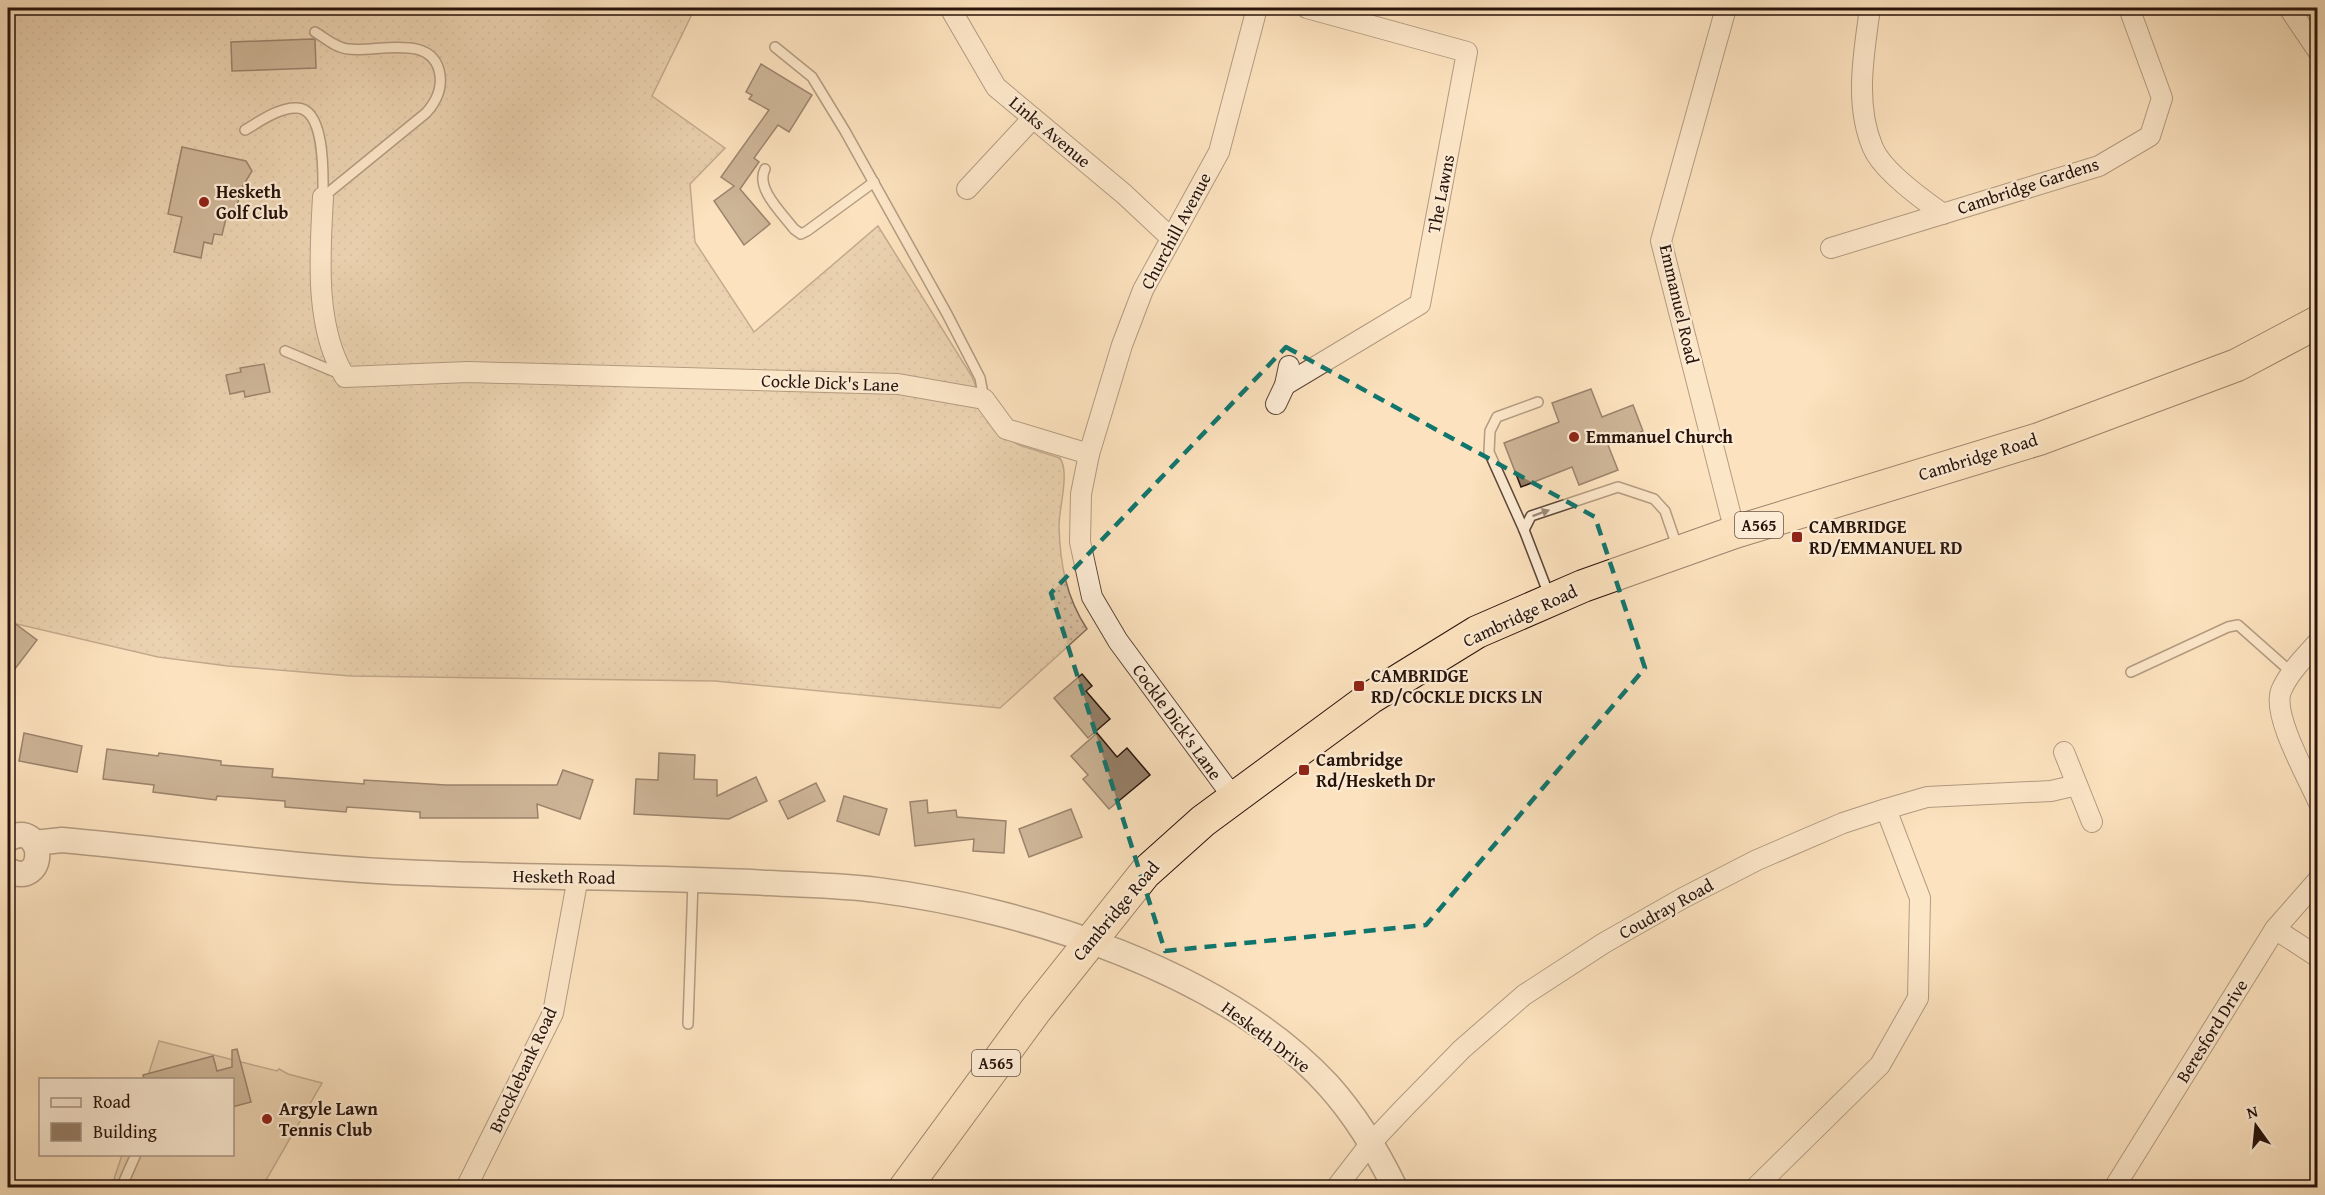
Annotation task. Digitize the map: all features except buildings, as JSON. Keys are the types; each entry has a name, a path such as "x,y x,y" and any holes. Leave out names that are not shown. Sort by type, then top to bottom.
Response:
{"highway":[{"name":"Cambridge Road","path":"905,1188 1090,940 1145,873 1233,797 1370,698 1478,632 1551,600 1735,532 2039,439 2237,366 2318,322"}],"street":[{"name":"Links Avenue","path":"951,8 996,87 1125,194 1171,238"},
{"name":"Churchill Avenue","path":"1089,454 1122,345 1143,290 1219,152 1257,8"},
{"path":"1307,8 1354,13"},
{"name":"Emmanuel Road","path":"1726,8 1661,240 1735,532"},
{"name":"Cambridge Gardens","path":"1870,8 1861,99 1873,150 1909,191 1943,214"},
{"name":"Cambridge Gardens","path":"1831,248 2099,166 2150,136 2162,98 2129,8"},
{"path":"2289,8 2318,51"},
{"name":"The Lawns","path":"1285,385 1420,304 1467,52 1354,13"},
{"path":"968,189 1034,118"},
{"path":"324,197 319,273 334,358 345,376"},
{"path":"1276,404 1285,385 1288,366"},
{"name":"Cockle Dick's Lane","path":"345,376 468,372 898,384 984,399"},
{"path":"984,399 1006,429 1089,454"},
{"name":"Cockle Dick's Lane","path":"1089,454 1081,494 1080,542 1092,597 1118,641 1233,797"},
{"path":"2318,642 2291,672 2280,693 2281,714 2318,801"},
{"path":"2064,752 2092,822"},
{"name":"Coudray Road","path":"1336,1188 1370,1144 1462,1049 1524,994 1604,943 1694,892 1757,860 1843,823 1927,797 2051,791 2077,785"},
{"path":"1755,1188 1880,1065 1918,998 1920,898 1886,809"},
{"name":"Hesketh Road","path":"8,839 19,835 34,843 62,840 355,871 693,879 874,889 935,898 1090,940"},
{"path":"8,870 22,874 34,867 39,855 34,843"},
{"name":"Brocklebank Road","path":"466,1188 553,1013 578,877"},
{"name":"Beresford Drive","path":"2114,1188 2275,929 2318,880"},
{"path":"2275,929 2318,957"},
{"name":"Hesketh Drive","path":"1090,940 1145,962 1208,995 1254,1023 1325,1082 1346,1107 1395,1188"}],"lane":[{"path":"315,32 348,49 420,49 433,58 440,76 438,95 426,113 324,197"},
{"path":"775,46 812,77 874,182 947,314 980,378 984,399"},
{"path":"245,130 284,110 296,108 312,117 322,146 324,197"},
{"path":"765,169 762,175 763,186 794,229 801,234 874,182"},
{"path":"285,351 345,376"},
{"path":"1538,402 1497,417 1490,431 1490,452 1551,600"},
{"path":"1524,530 1531,516 1618,487 1654,499 1665,511 1680,552"},
{"path":"2131,672 2228,627 2238,625 2291,672"},
{"path":"688,1024 693,879"},
{"path":"121,1188 136,1156"}],"highlighted area":[{"path":"1286,347 1595,517 1645,668 1426,925 1165,951 1051,593"}],"shaded area":[{"name":"Hesketh Golf Club","path":"8,8 695,8 652,96 725,148 690,184 695,242 754,332 878,226 971,375 996,432 1019,445 1060,458 1064,472 1059,518 1063,567 1074,605 1087,629 1000,708 715,681 351,676 228,666 158,657 8,622"},
{"name":"Argyle Lawn Tennis Club","path":"159,1041 277,1071 279,1069 288,1074 322,1083 262,1187 111,1188 122,1156 234,1156 234,1078 147,1078"}],"place":[{"name":"Hesketh Golf Club","path":"204,202"},
{"name":"Emmanuel Church","path":"1574,437"},
{"name":"CAMBRIDGE RD/EMMANUEL RD","path":"1797,537"},
{"name":"CAMBRIDGE RD/COCKLE DICKS LN","path":"1359,686"},
{"name":"Cambridge Rd/Hesketh Dr","path":"1304,770"},
{"name":"Argyle Lawn Tennis Club","path":"267,1119"}]}
